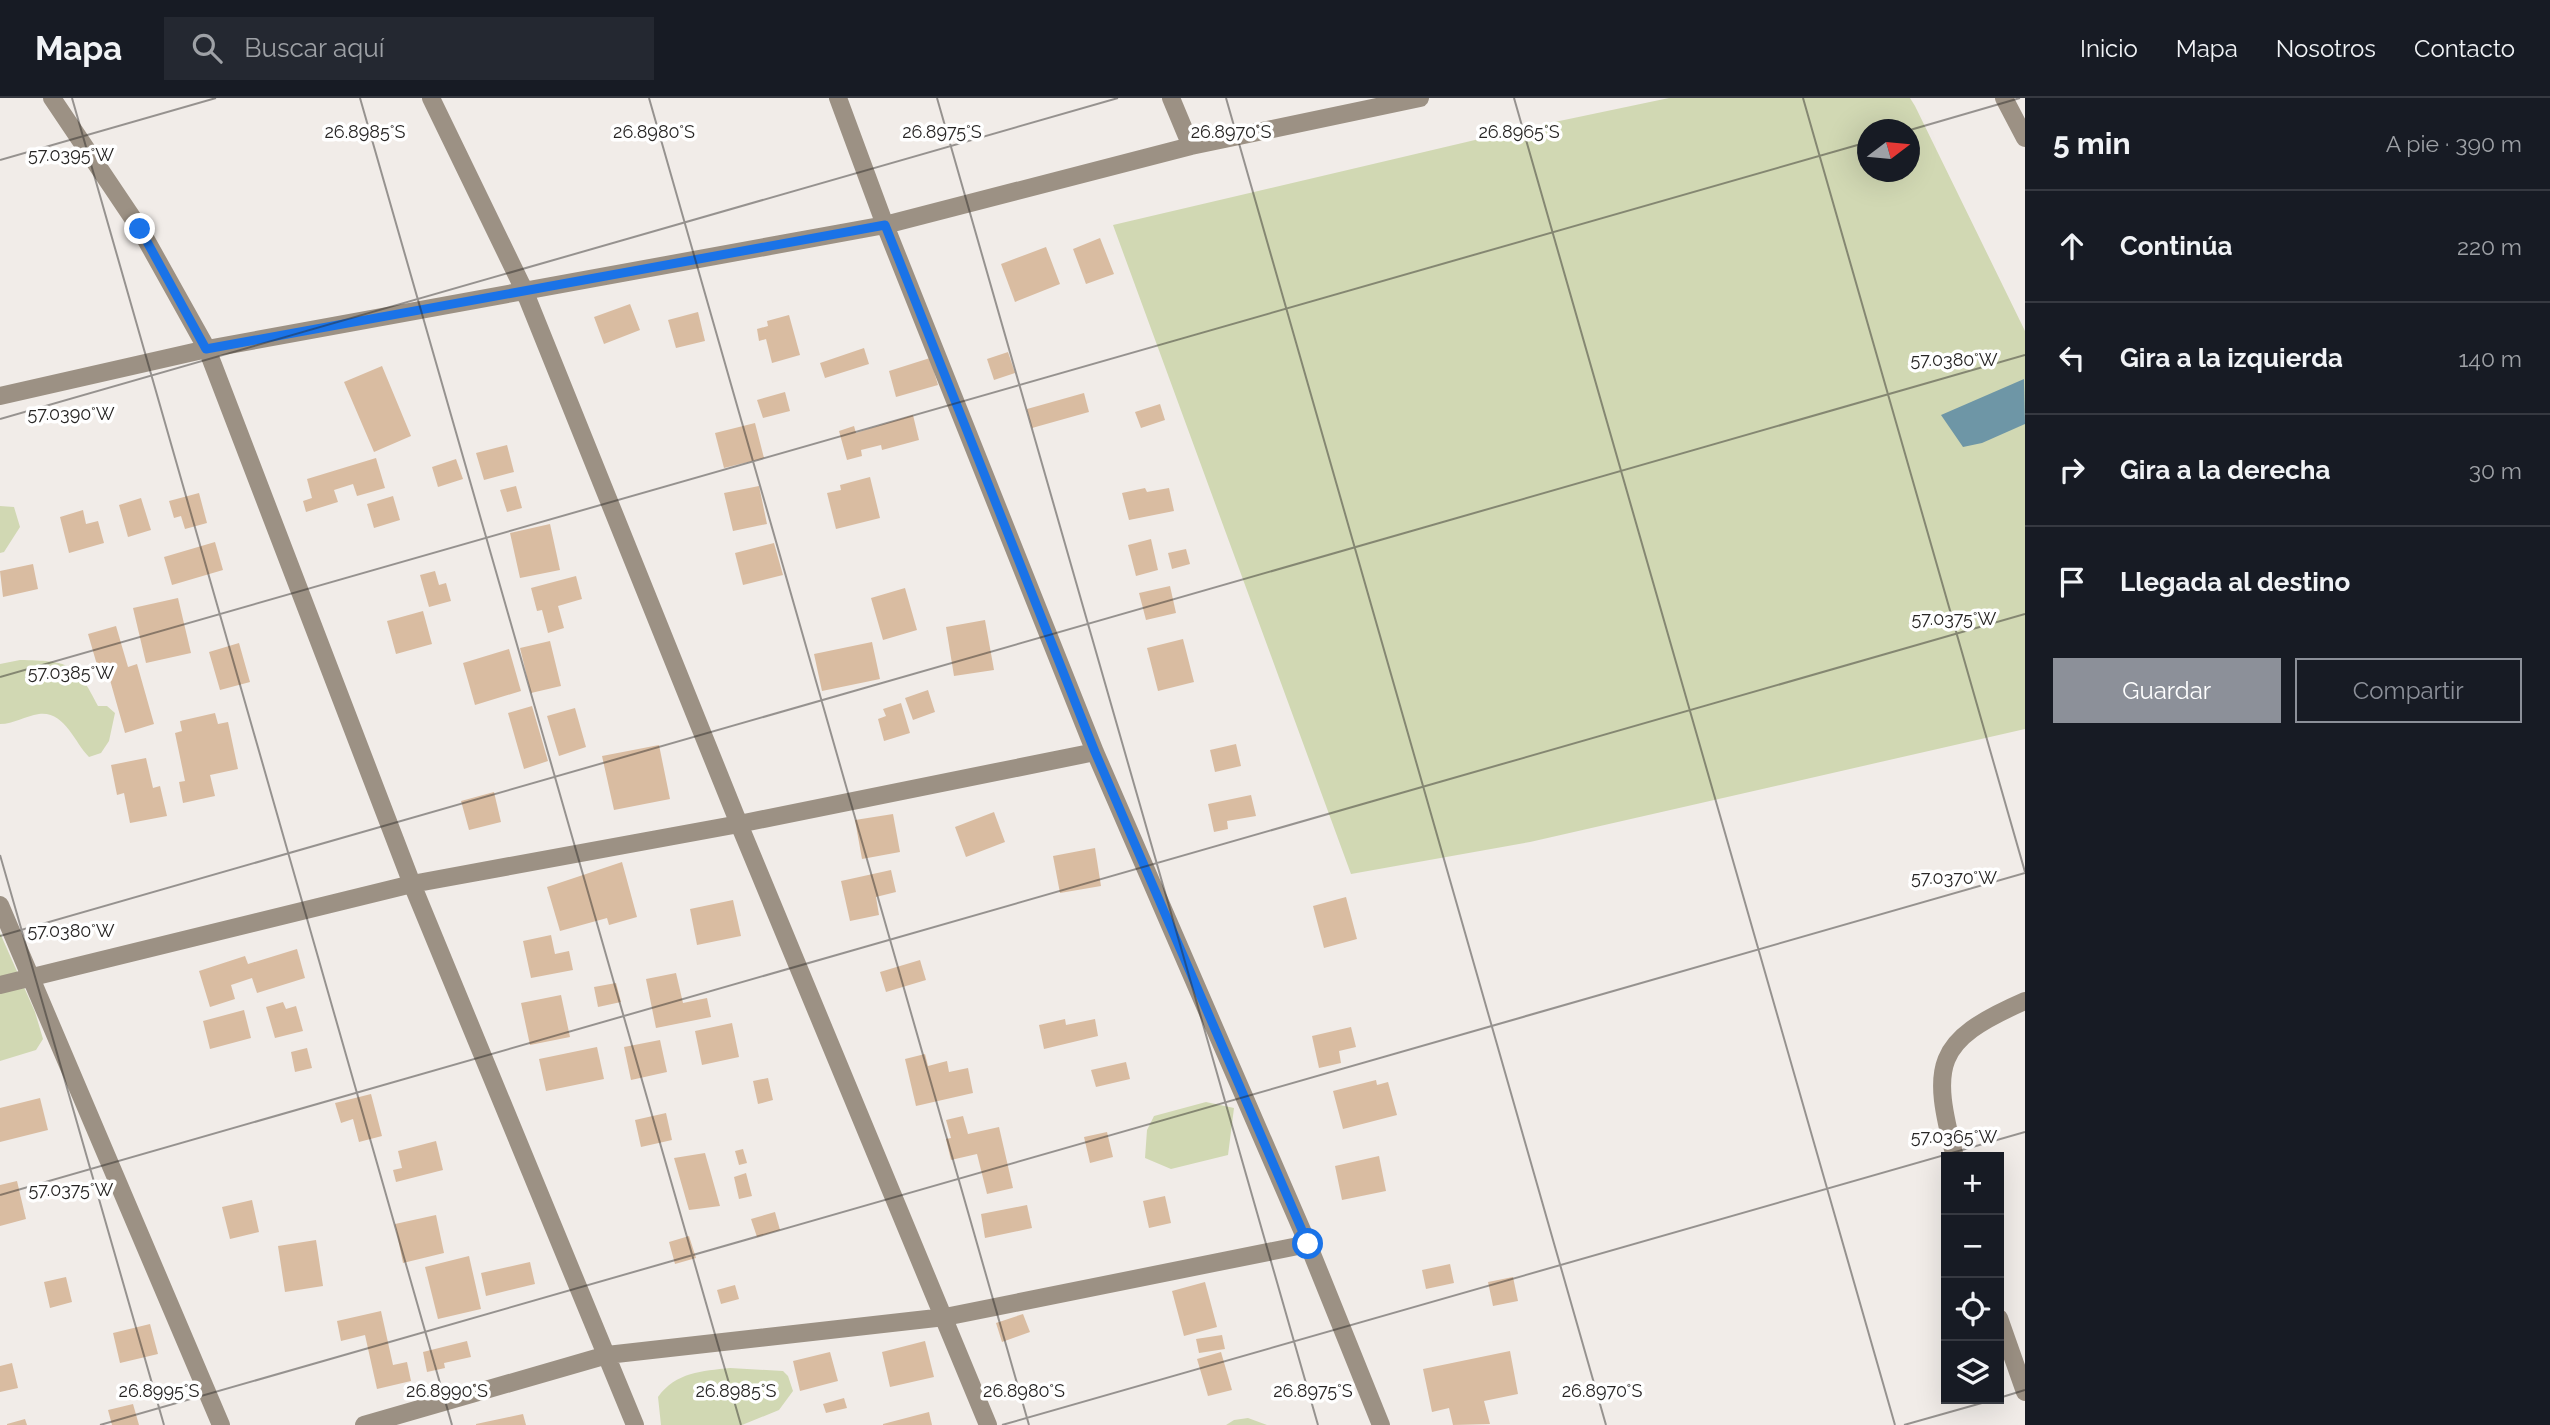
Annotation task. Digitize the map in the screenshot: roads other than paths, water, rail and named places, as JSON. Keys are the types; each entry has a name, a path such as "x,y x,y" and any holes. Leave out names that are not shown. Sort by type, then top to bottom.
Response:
{"street":[{"path":"52,98 140,229 206,349 412,884 635,1425"},
{"path":"431,98 524,290 739,824 988,1425"},
{"path":"838,98 885,225 1095,752 1308,1244 1381,1425"},
{"path":"1171,98 1191,146"},
{"path":"0,396 206,349 885,225 1191,146 1420,98"},
{"path":"2004,98 2025,138"},
{"path":"0,985 30,980 412,884 739,824 1095,752"},
{"path":"0,905 221,1425"},
{"path":"1954,1152 1941,1102 1944,1063 1961,1037 1993,1015 2025,1001"},
{"path":"364,1425 607,1355 945,1317 1308,1244"},
{"path":"2004,1332 2025,1392"}],"water":[{"path":"2024,379 2025,424 1982,443 1963,447 1941,415"}]}
